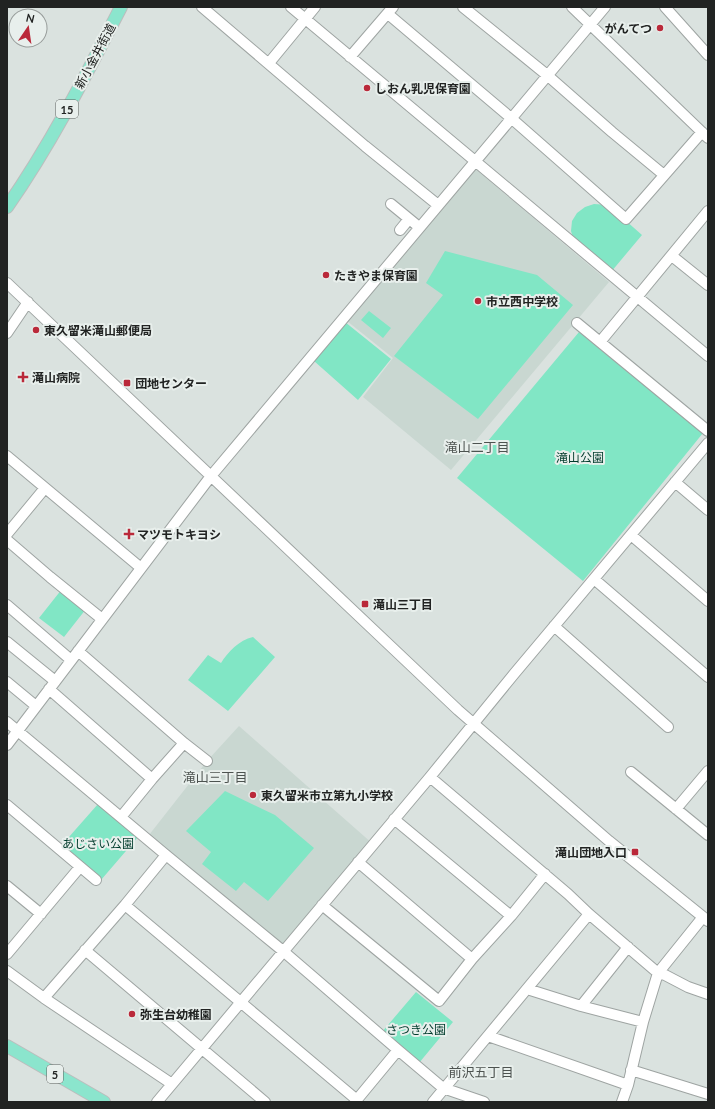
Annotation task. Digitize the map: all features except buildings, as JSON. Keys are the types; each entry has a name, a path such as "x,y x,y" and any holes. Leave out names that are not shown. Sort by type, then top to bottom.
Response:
{"main road":[{"name":"新小金井街道","path":"7,207 40,158 92,63 120,7"},
{"name":"5","path":"7,1046 102,1102"}],"street":[{"path":"202,7 365,146 438,205"},
{"path":"291,7 708,356"},
{"path":"269,63 315,7"},
{"path":"463,7 547,75 664,175"},
{"path":"350,57 390,10 626,218 664,175 705,135 572,7"},
{"path":"7,745 211,476 605,7"},
{"path":"665,7 708,55"},
{"path":"391,204 419,227"},
{"path":"600,342 708,211"},
{"path":"400,230 409,219"},
{"path":"672,256 708,285"},
{"path":"7,283 473,724 609,841 706,919 658,973 643,1022 628,1085 622,1102"},
{"path":"7,333 28,302"},
{"path":"577,323 708,431"},
{"path":"157,1102 708,443"},
{"path":"7,456 141,568"},
{"path":"675,482 708,510"},
{"path":"7,534 45,488"},
{"path":"631,535 708,601"},
{"path":"7,540 102,619"},
{"path":"594,579 708,677"},
{"path":"7,605 71,660"},
{"path":"554,626 668,727"},
{"path":"7,642 152,779"},
{"path":"78,652 207,761"},
{"path":"7,682 36,706"},
{"path":"7,722 283,951 444,1088 484,1102"},
{"path":"121,817 184,743"},
{"path":"676,809 708,771"},
{"path":"631,772 708,835"},
{"path":"430,777 545,874 658,973 708,994"},
{"path":"7,805 96,880"},
{"path":"394,819 511,916"},
{"path":"44,998 166,855"},
{"path":"358,862 472,959"},
{"path":"7,954 80,867"},
{"path":"322,905 438,1001 545,874"},
{"path":"7,886 41,914"},
{"path":"124,905 241,1002 356,1101 398,1050"},
{"path":"433,1102 589,914"},
{"path":"582,1006 628,947"},
{"path":"85,950 265,1102"},
{"path":"7,971 44,998 172,1084"},
{"path":"527,989 582,1006 643,1022"},
{"path":"488,1036 628,1085"},
{"path":"631,1070 708,1094"}],"shaded area":[{"name":"市立西中学校","path":"473,167 609,282 451,470 363,397 393,358 347,321"},
{"name":"東久留米市立第九小学校","path":"239,726 373,844 283,951 149,835 207,761"}],"green space":[{"path":"594,204 608,205 642,235 611,272 574,241 571,231 572,221 577,213 585,207"},
{"path":"445,251 537,275 573,305 478,419 394,356 443,295 426,283"},
{"path":"369,311 391,328 383,338 361,320"},
{"path":"345,322 391,359 358,400 314,361"},
{"name":"滝山公園","path":"579,332 635,378 637,377 703,433 583,581 457,478"},
{"path":"62,589 86,609 64,637 39,618"},
{"path":"253,637 275,657 228,711 188,680 208,655 221,663 234,647"},
{"path":"225,791 275,815 314,848 268,901 244,882 236,891 202,864 211,852 186,831"},
{"name":"あじさい公園","path":"98,804 138,837 101,880 61,846"},
{"name":"さつき公園","path":"416,992 453,1022 419,1063 382,1032"}],"place":[{"name":"がんてつ","path":"660,28"},
{"name":"しおん乳児保育園","path":"367,88"},
{"name":"たきやま保育園","path":"326,275"},
{"name":"市立西中学校","path":"478,301"},
{"name":"東久留米滝山郵便局","path":"36,330"},
{"name":"滝山病院","path":"23,377"},
{"name":"団地センター","path":"127,383"},
{"name":"マツモトキヨシ","path":"129,534"},
{"name":"滝山三丁目","path":"365,604"},
{"name":"東久留米市立第九小学校","path":"253,795"},
{"name":"滝山団地入口","path":"635,852"},
{"name":"弥生台幼稚園","path":"132,1014"}],"district":[{"name":"滝山二丁目","path":"477,447"},
{"name":"滝山三丁目","path":"215,777"},
{"name":"前沢五丁目","path":"481,1072"}]}
